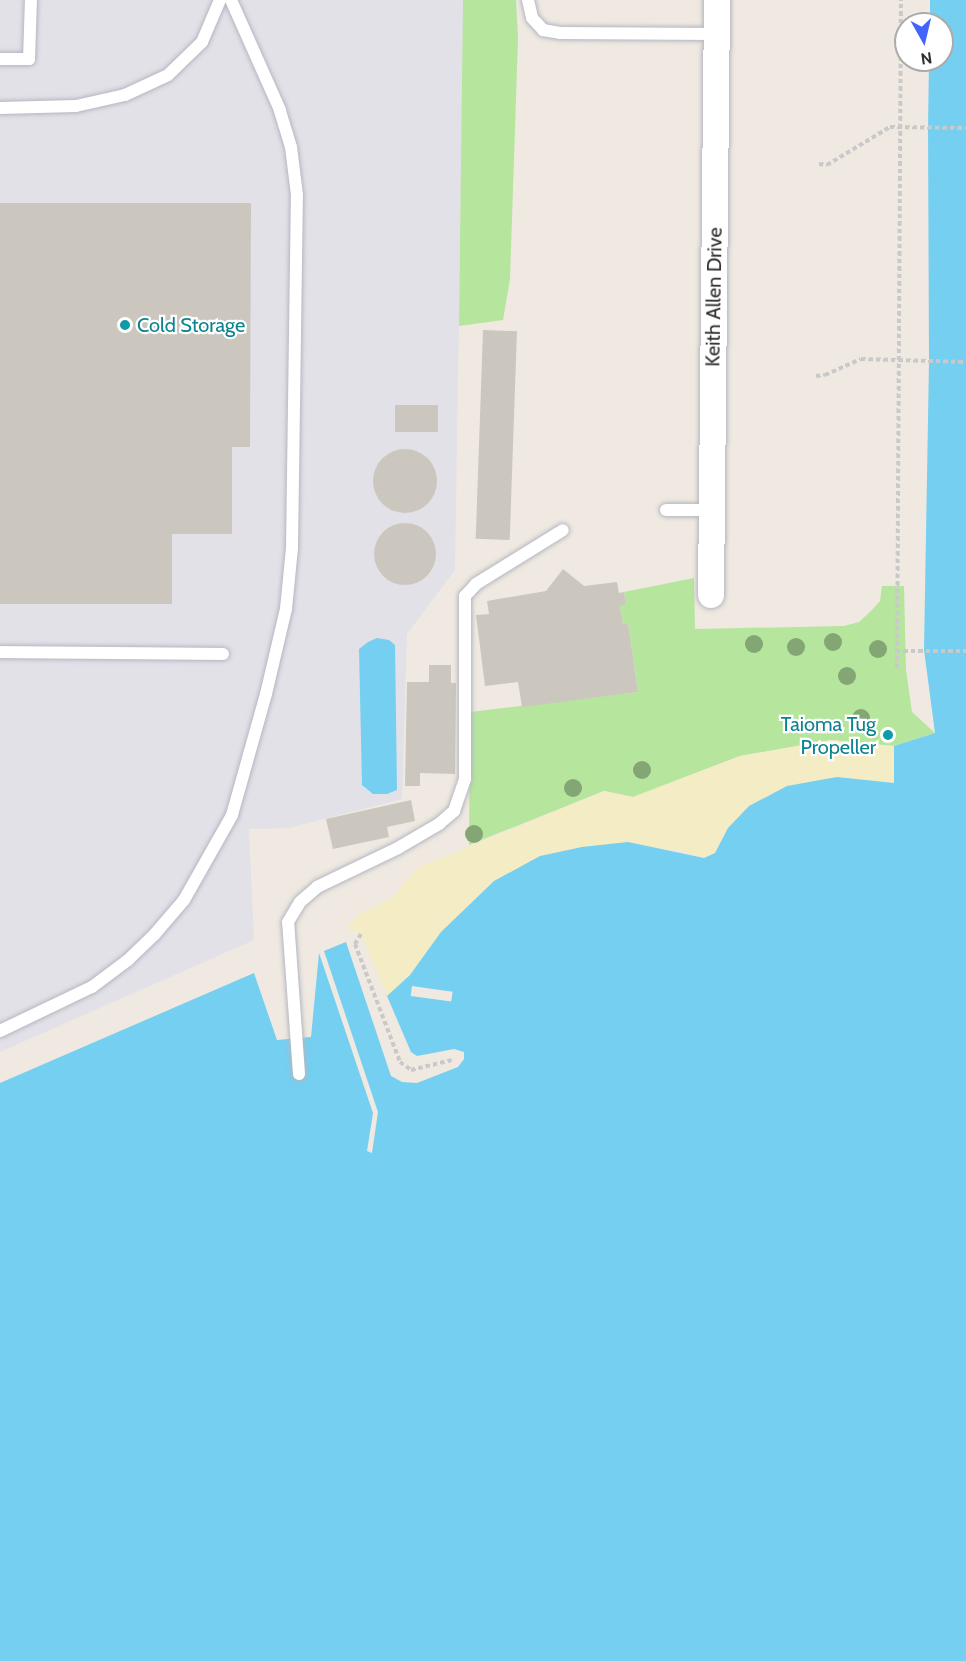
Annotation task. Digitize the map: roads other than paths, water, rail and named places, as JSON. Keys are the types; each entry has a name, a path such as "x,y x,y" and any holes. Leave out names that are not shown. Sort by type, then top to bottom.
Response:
{"street":[{"name":"Keith Allen Drive","path":"711,595 717,0"}],"lane":[{"path":"0,59 29,59 31,0"},
{"path":"0,108 76,106 125,96 168,75 202,42 220,0"},
{"path":"0,1030 92,987 128,960 154,935 184,900 232,815 266,694 286,609 292,549 297,195 291,147 280,110 231,0"},
{"path":"528,0 532,18 543,30 560,33 716,34"},
{"path":"666,510 712,510"},
{"path":"299,1074 288,922 300,902 317,887 398,848 439,824 454,811 465,779 465,596 477,584 563,530"},
{"path":"0,652 223,654"}],"water":[{"path":"930,0 966,0 966,1661 0,1661 0,1083 254,973 277,1040 311,1037 319,953 346,942 391,1076 402,1082 417,1083 458,1067 464,1059 464,1052 454,1049 417,1056 411,1052 387,996 410,975 441,932 494,881 540,856 582,847 628,842 704,858 715,853 728,828 749,806 787,786 837,777 894,783 894,746 935,733 924,650 929,361 929,72 954,72 954,12 930,12"},
{"path":"377,638 389,640 395,645 397,790 387,794 373,794 362,785 359,649"}],"place":[{"name":"Cold Storage","path":"125,325"},
{"name":"Taioma Tug Propeller","path":"888,735"}]}
